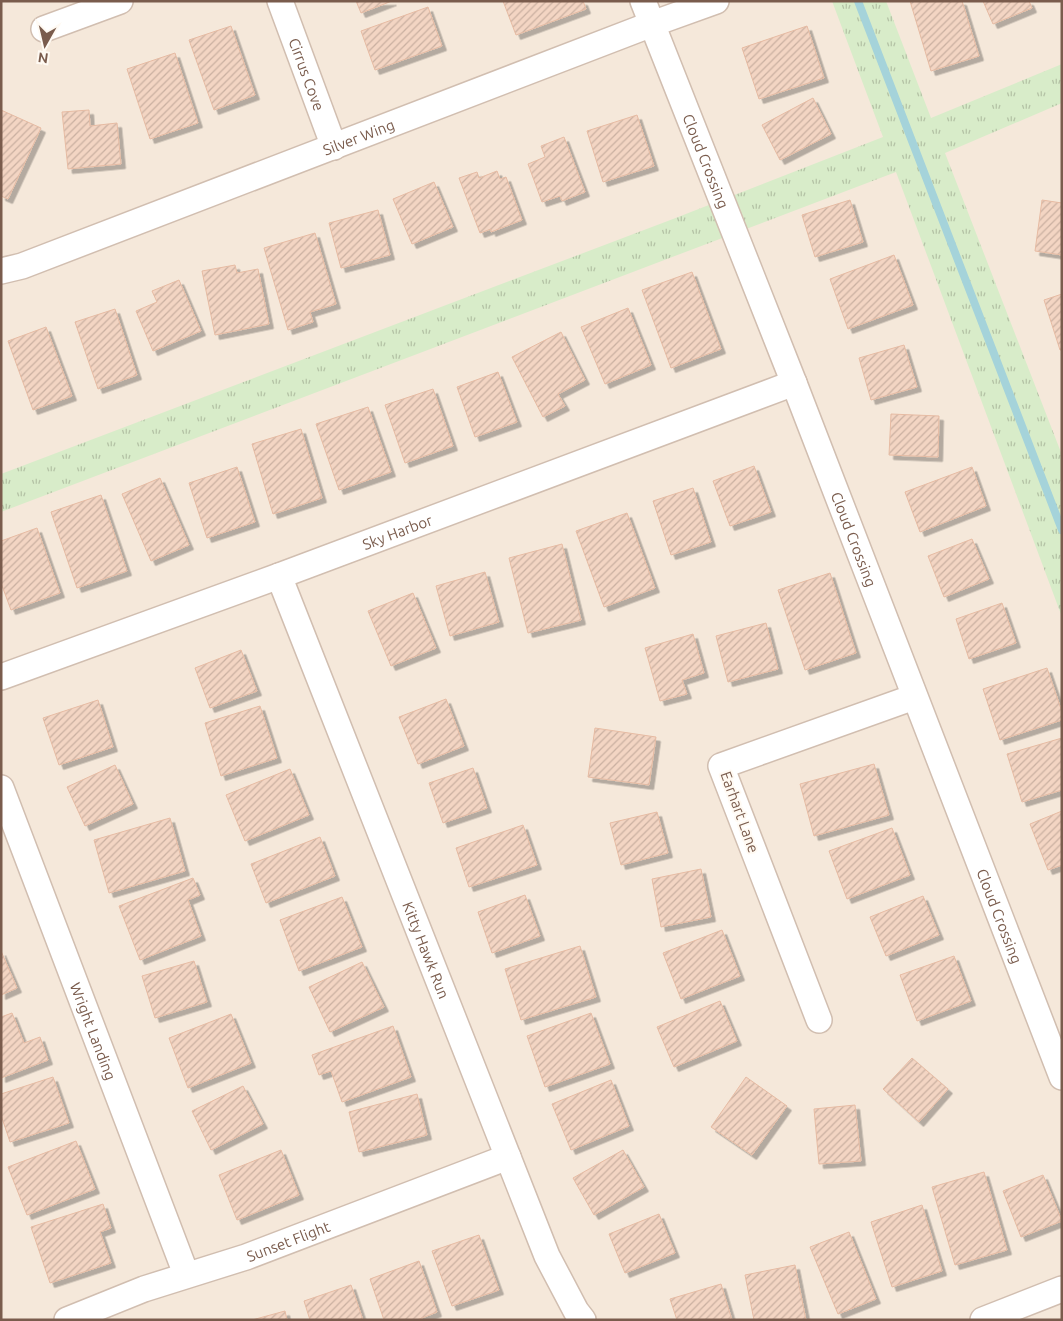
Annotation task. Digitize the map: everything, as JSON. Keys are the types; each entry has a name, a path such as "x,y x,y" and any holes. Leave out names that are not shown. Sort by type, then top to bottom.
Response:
{"street":[{"path":"44,29 120,1"},
{"name":"Cirrus Cove","path":"280,1 334,147"},
{"name":"Cloud Crossing","path":"643,1 794,383 1062,1077"},
{"name":"Silver Wing","path":"1,272 31,263 716,1"},
{"name":"Sky Harbor","path":"1,677 279,576 794,383"},
{"name":"Kitty Hawk Run","path":"279,576 547,1256 576,1311 583,1320"},
{"name":"Earhart Lane","path":"819,1020 721,766 914,697"},
{"name":"Wright Landing","path":"1,788 186,1274"},
{"name":"Sunset Flight","path":"67,1320 144,1288 246,1257 508,1157"},
{"path":"983,1320 1062,1289"}],"shaded area":[{"path":"1,1 1062,1 1062,1320 1,1320"}],"green space":[{"path":"832,1 886,1 931,118 1062,64 1062,103 945,153 1062,455 1062,617 896,172 1,512 1,474 673,219 883,137"}],"building":[{"path":"356,1 392,1 361,13"},
{"path":"503,1 583,1 586,9 516,35"},
{"path":"910,1 962,1 979,56 931,71"},
{"path":"983,1 1029,1 1032,8 993,24"},
{"path":"428,7 442,46 375,70 361,31"},
{"path":"231,26 255,95 214,110 189,40"},
{"path":"807,26 824,78 759,99 742,48"},
{"path":"175,53 198,123 150,139 127,69"},
{"path":"813,98 831,134 780,160 762,125"},
{"path":"1,110 41,128 8,199 1,196"},
{"path":"89,110 90,126 117,123 121,164 68,169 62,112"},
{"path":"637,115 654,166 603,182 587,131"},
{"path":"564,137 585,192 562,201 560,196 542,202 528,164 545,157 541,146"},
{"path":"497,171 500,179 506,177 522,220 491,232 491,229 480,233 459,178 477,172 479,178"},
{"path":"434,182 453,227 412,244 393,199"},
{"path":"850,200 863,242 815,257 802,215"},
{"path":"1042,200 1062,203 1062,255 1035,251"},
{"path":"378,210 390,255 341,268 329,223"},
{"path":"315,233 336,304 310,312 313,322 288,330 264,248"},
{"path":"894,255 913,305 848,329 830,279"},
{"path":"235,265 237,273 258,269 269,324 215,335 202,271"},
{"path":"692,272 721,349 671,368 642,290"},
{"path":"179,280 201,331 153,351 136,311 157,302 152,291"},
{"path":"1062,294 1062,350 1060,350 1044,300"},
{"path":"628,308 651,365 605,384 581,327"},
{"path":"115,309 137,375 98,389 75,322"},
{"path":"46,327 72,396 33,410 8,341"},
{"path":"561,332 585,380 558,394 565,406 543,417 512,357"},
{"path":"904,345 917,387 871,400 859,358"},
{"path":"498,372 517,422 475,437 457,387"},
{"path":"433,389 453,446 405,463 385,405"},
{"path":"368,407 391,472 339,490 316,424"},
{"path":"891,414 939,416 938,457 889,455"},
{"path":"301,429 322,498 273,514 252,444"},
{"path":"754,466 771,512 730,526 713,481"},
{"path":"237,467 255,522 207,538 189,483"},
{"path":"972,467 986,506 920,532 905,492"},
{"path":"160,478 189,545 151,561 122,494"},
{"path":"693,488 711,542 671,555 653,501"},
{"path":"101,495 127,571 77,588 51,512"},
{"path":"627,513 655,588 604,607 576,531"},
{"path":"37,528 60,593 11,610 1,583 1,541"},
{"path":"972,539 989,579 944,597 928,556"},
{"path":"562,544 581,620 528,633 509,558"},
{"path":"485,572 499,622 450,636 436,586"},
{"path":"830,573 856,653 805,670 778,590"},
{"path":"413,593 436,648 391,666 368,611"},
{"path":"1002,603 1016,643 969,659 956,619"},
{"path":"766,623 778,669 728,682 716,636"},
{"path":"693,634 704,673 682,680 687,694 660,701 645,648"},
{"path":"241,650 257,691 210,708 195,668"},
{"path":"1047,668 1062,712 1062,720 1000,740 983,689"},
{"path":"446,699 464,746 418,764 399,717"},
{"path":"98,700 113,747 59,765 43,718"},
{"path":"260,706 277,758 221,776 205,723"},
{"path":"595,728 656,737 649,785 588,777"},
{"path":"1062,738 1062,790 1022,802 1007,754"},
{"path":"874,764 889,815 814,836 800,784"},
{"path":"115,765 133,804 85,826 67,787"},
{"path":"473,768 487,808 443,823 429,783"},
{"path":"290,769 309,815 245,841 226,795"},
{"path":"1062,811 1062,865 1048,870 1030,824"},
{"path":"657,812 668,853 621,865 610,823"},
{"path":"170,818 185,871 109,893 94,840"},
{"path":"523,825 537,865 469,887 456,848"},
{"path":"892,828 910,875 847,899 829,851"},
{"path":"320,837 335,876 266,903 251,864"},
{"path":"701,869 711,917 661,927 652,879"},
{"path":"193,878 200,895 188,900 201,936 140,960 119,906"},
{"path":"525,895 540,936 492,953 478,912"},
{"path":"923,896 939,935 886,956 870,917"},
{"path":"342,897 362,947 299,971 280,920"},
{"path":"722,930 740,976 681,999 663,953"},
{"path":"580,946 596,997 521,1020 505,969"},
{"path":"1,951 17,988 1,995"},
{"path":"954,956 971,1001 917,1021 900,975"},
{"path":"194,961 207,1002 155,1018 142,976"},
{"path":"362,962 384,1007 330,1032 309,987"},
{"path":"720,1001 737,1041 674,1067 657,1027"},
{"path":"12,1013 24,1043 40,1037 48,1060 1,1078 1,1017"},
{"path":"591,1013 610,1064 545,1087 527,1036"},
{"path":"231,1014 251,1063 188,1088 169,1038"},
{"path":"393,1026 411,1077 342,1102 331,1071 319,1075 312,1055"},
{"path":"912,1058 948,1089 919,1122 883,1089"},
{"path":"53,1077 69,1123 10,1142 1,1115 1,1094"},
{"path":"746,1077 787,1106 752,1155 711,1127"},
{"path":"611,1080 629,1126 571,1150 552,1104"},
{"path":"243,1086 263,1124 211,1150 192,1111"},
{"path":"417,1094 427,1135 359,1152 349,1112"},
{"path":"855,1105 861,1161 819,1164 814,1109"},
{"path":"76,1141 95,1189 27,1215 8,1167"},
{"path":"281,1150 299,1195 237,1220 219,1175"},
{"path":"623,1150 644,1187 594,1215 573,1178"},
{"path":"984,1172 1007,1250 955,1265 932,1187"},
{"path":"1043,1175 1062,1221 1021,1237 1003,1191"},
{"path":"103,1204 111,1228 100,1232 111,1263 50,1283 31,1227"},
{"path":"922,1205 942,1271 892,1287 871,1222"},
{"path":"659,1214 675,1253 625,1273 609,1234"},
{"path":"849,1232 876,1299 838,1314 810,1247"},
{"path":"479,1235 499,1290 452,1306 432,1251"},
{"path":"419,1261 437,1312 417,1320 384,1320 370,1279"},
{"path":"795,1265 806,1320 754,1320 745,1275"},
{"path":"721,1284 732,1320 677,1320 670,1299"},
{"path":"351,1285 363,1320 310,1320 304,1301"},
{"path":"285,1311 287,1320 252,1320"}],"waterway":[{"path":"858,1 1062,530"}]}
